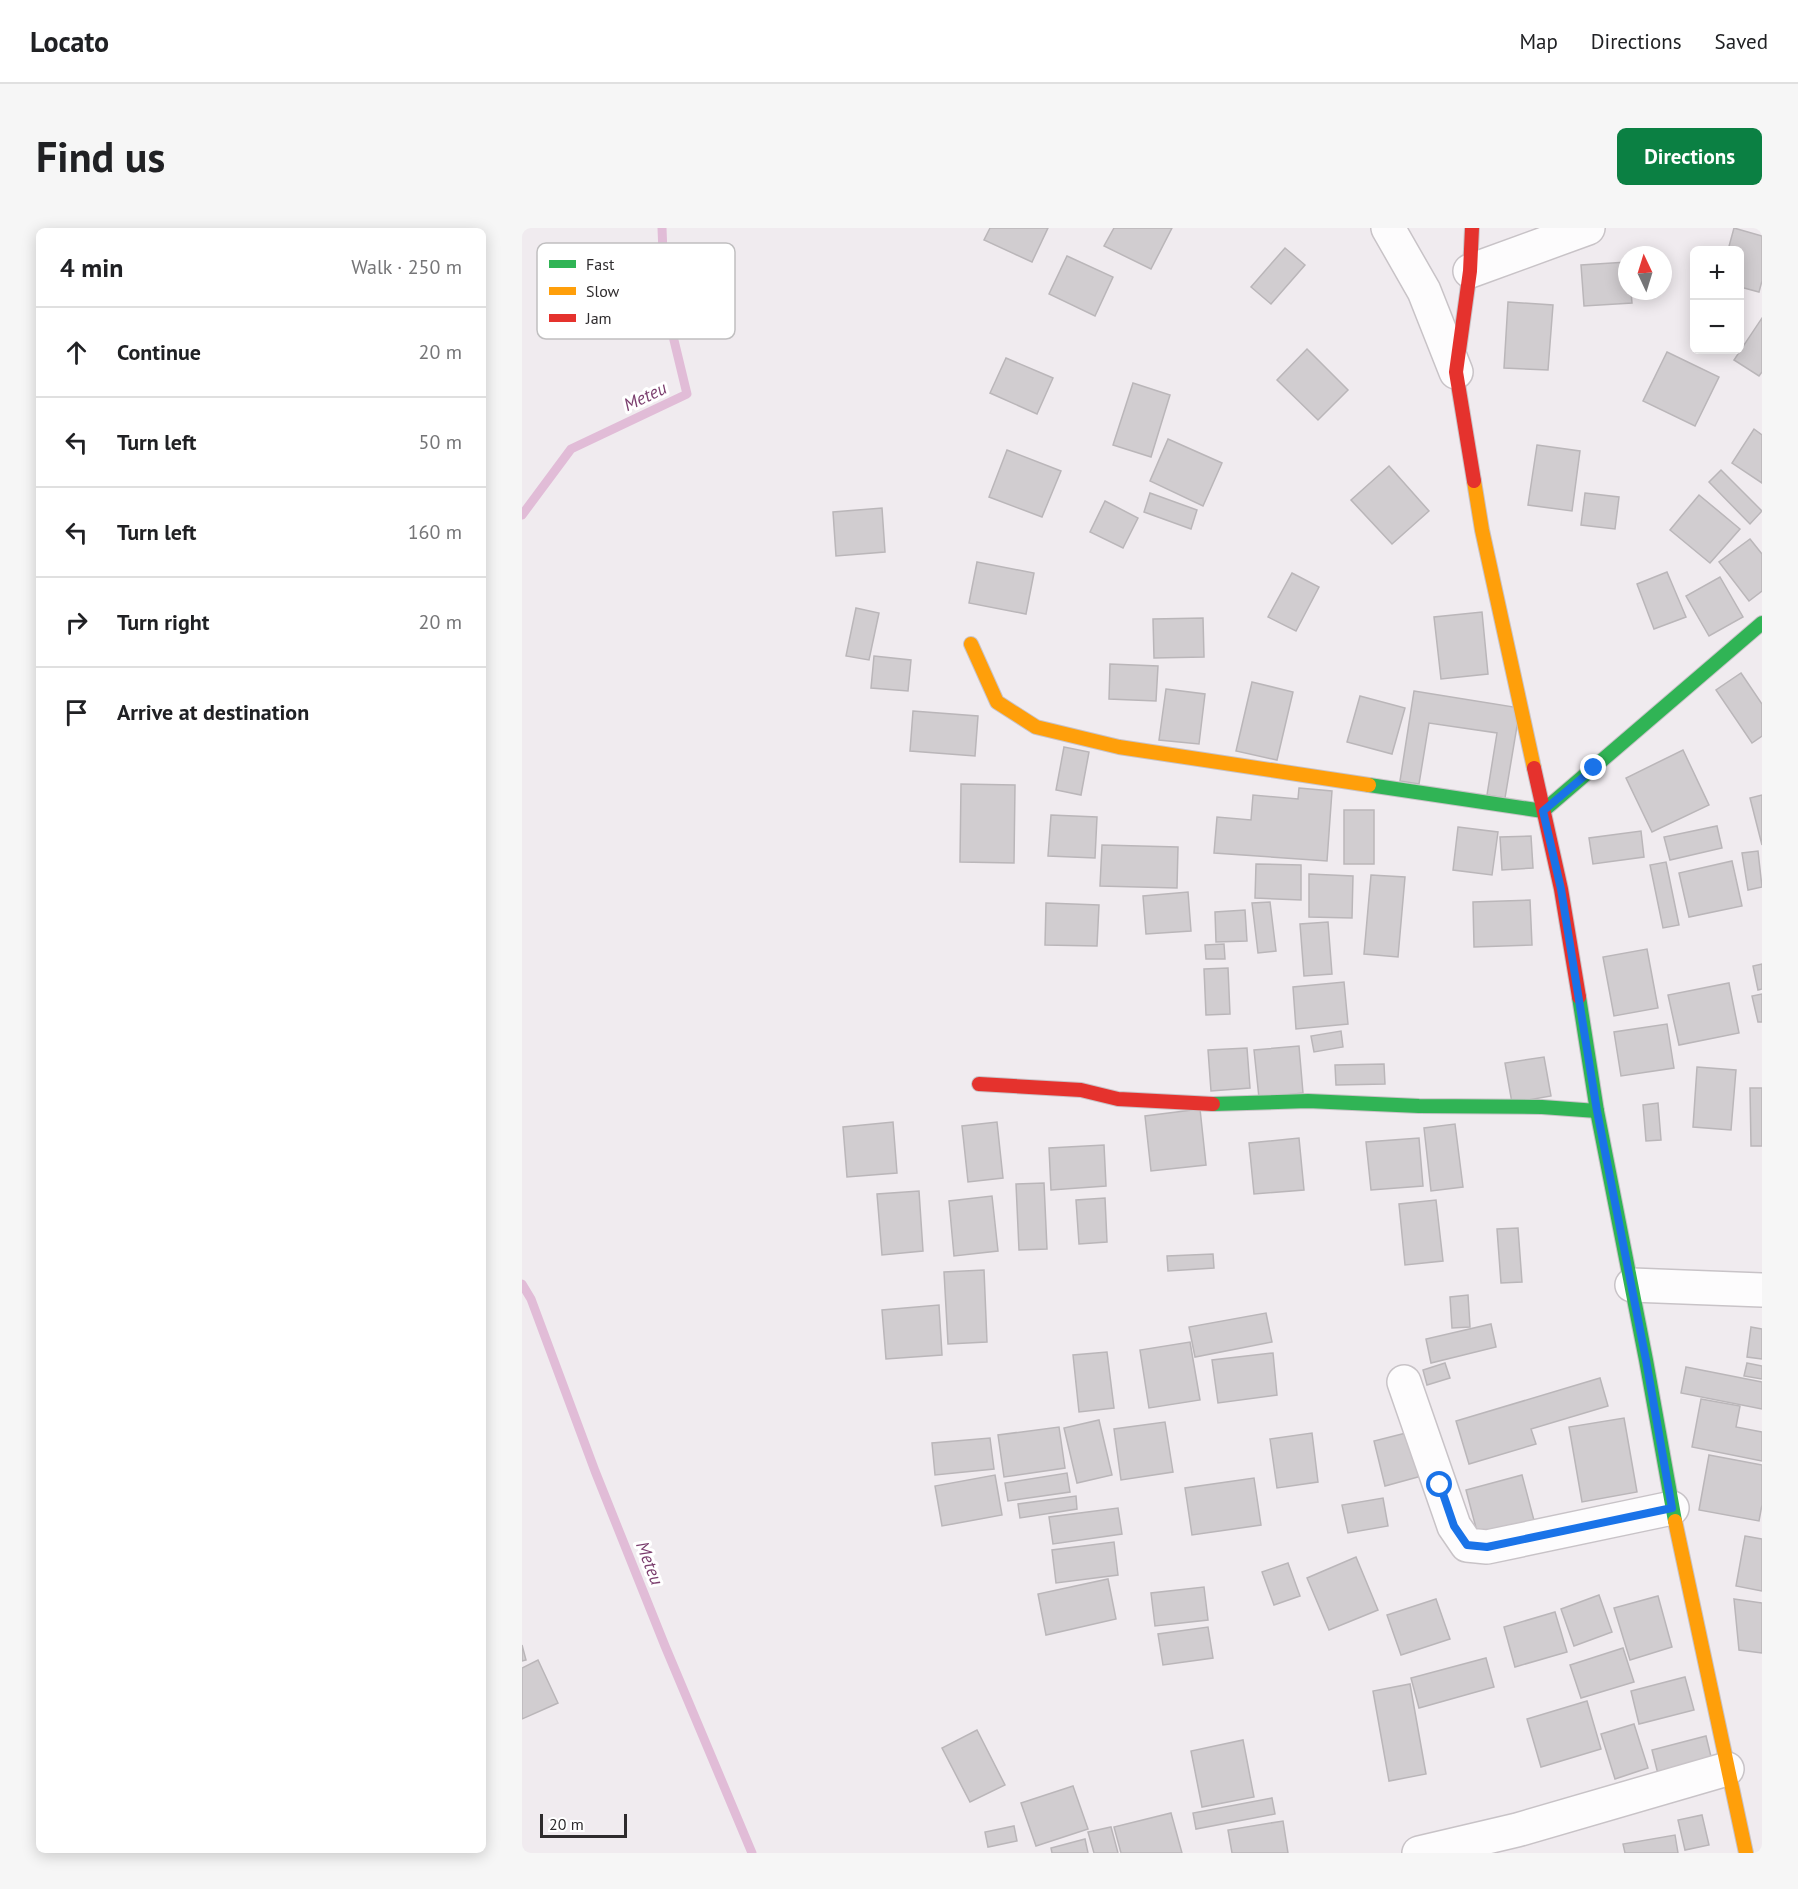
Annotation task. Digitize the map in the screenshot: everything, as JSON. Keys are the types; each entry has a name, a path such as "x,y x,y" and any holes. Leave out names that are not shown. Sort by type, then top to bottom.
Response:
{"street":[{"path":"1388,228 1424,291 1456,372 1482,530 1561,889 1597,1111 1632,1285 1672,1508 1727,1769 1750,1840"},
{"path":"1456,372 1470,271 1472,228"},
{"path":"1470,271 1588,228"},
{"path":"971,644 997,702 1036,727 1119,747 1543,811 1762,623"},
{"path":"979,1084 1081,1090 1118,1099 1208,1104 1308,1101 1419,1106 1542,1107 1597,1111"},
{"path":"1632,1285 1762,1290"},
{"path":"1404,1382 1454,1526 1467,1545 1487,1547 1672,1508"},
{"path":"1419,1853 1517,1830 1727,1769"}],"building":[{"path":"990,228 1048,228 1032,262 984,240"},
{"path":"1114,228 1172,228 1151,269 1104,246"},
{"path":"1734,228 1762,236 1762,281 1759,292 1744,288 1744,246 1729,246"},
{"path":"1285,248 1305,265 1271,304 1251,287"},
{"path":"1067,256 1113,277 1095,316 1049,294"},
{"path":"1618,263 1618,300 1632,300 1632,303 1584,306 1581,265"},
{"path":"1508,302 1553,305 1548,370 1504,368"},
{"path":"1762,318 1762,372 1759,376 1734,360 1738,354 1744,354 1744,345"},
{"path":"1307,349 1348,390 1318,420 1277,380"},
{"path":"1667,352 1719,377 1695,426 1643,401"},
{"path":"1006,358 1053,378 1037,414 990,393"},
{"path":"1133,383 1170,395 1151,457 1113,445"},
{"path":"1754,429 1762,435 1762,483 1732,463"},
{"path":"1168,439 1222,463 1203,506 1150,481"},
{"path":"1537,445 1580,451 1572,511 1528,505"},
{"path":"1007,450 1061,471 1042,517 989,497"},
{"path":"1389,466 1429,511 1392,544 1351,500"},
{"path":"1721,470 1762,511 1750,524 1709,482"},
{"path":"1150,493 1197,510 1191,529 1144,512"},
{"path":"1585,493 1619,497 1615,529 1581,525"},
{"path":"1699,495 1740,529 1710,563 1670,530"},
{"path":"1105,501 1138,518 1123,548 1090,532"},
{"path":"882,508 885,552 836,556 833,512"},
{"path":"1750,539 1762,554 1762,591 1749,601 1719,562"},
{"path":"977,562 1034,573 1026,614 969,603"},
{"path":"1667,572 1686,617 1654,629 1637,584"},
{"path":"1292,573 1319,587 1296,631 1268,617"},
{"path":"1720,577 1743,617 1709,636 1686,596"},
{"path":"856,608 879,613 869,660 846,656"},
{"path":"1482,612 1488,674 1441,679 1434,617"},
{"path":"1203,618 1204,657 1154,658 1153,619"},
{"path":"874,656 911,660 908,691 871,688"},
{"path":"1110,664 1158,666 1156,701 1109,699"},
{"path":"1741,673 1762,704 1762,736 1752,743 1716,690"},
{"path":"1252,682 1293,692 1277,760 1236,751"},
{"path":"1166,689 1205,694 1199,744 1159,740"},
{"path":"1414,691 1520,708 1505,798 1487,795 1497,733 1429,723 1419,784 1400,781"},
{"path":"1360,696 1405,708 1392,754 1347,742"},
{"path":"913,711 978,716 975,756 910,751"},
{"path":"1064,747 1089,752 1081,795 1056,790"},
{"path":"1683,750 1709,805 1652,832 1626,778"},
{"path":"961,784 1015,785 1014,863 960,862"},
{"path":"1299,788 1332,791 1327,861 1214,853 1217,817 1251,820 1253,795 1298,799"},
{"path":"1762,795 1762,845 1750,798"},
{"path":"1344,810 1374,810 1374,864 1344,864"},
{"path":"1051,815 1097,817 1095,858 1048,856"},
{"path":"1717,826 1722,848 1670,860 1664,837"},
{"path":"1458,827 1498,832 1492,875 1453,870"},
{"path":"1641,831 1644,857 1593,864 1589,838"},
{"path":"1531,836 1533,868 1502,870 1500,837"},
{"path":"1102,845 1178,847 1177,888 1100,886"},
{"path":"1758,851 1762,887 1748,890 1742,853"},
{"path":"1732,861 1742,906 1689,917 1679,873"},
{"path":"1666,862 1679,925 1663,928 1650,865"},
{"path":"1256,864 1301,865 1301,900 1255,898"},
{"path":"1309,874 1353,876 1352,918 1309,917"},
{"path":"1371,875 1405,877 1398,957 1364,954"},
{"path":"1188,892 1191,931 1146,934 1143,896"},
{"path":"1530,900 1532,945 1474,947 1473,902"},
{"path":"1270,902 1276,951 1258,953 1252,903"},
{"path":"1046,903 1099,905 1097,946 1045,945"},
{"path":"1245,910 1247,941 1216,942 1215,912"},
{"path":"1328,922 1332,974 1304,976 1300,924"},
{"path":"1224,944 1225,959 1206,959 1205,945"},
{"path":"1647,949 1658,1008 1614,1016 1603,957"},
{"path":"1762,964 1762,989 1758,990 1753,966"},
{"path":"1228,968 1230,1014 1206,1015 1204,969"},
{"path":"1344,982 1348,1024 1296,1029 1293,987"},
{"path":"1729,983 1739,1033 1679,1045 1668,995"},
{"path":"1762,994 1762,1022 1758,1022 1752,996"},
{"path":"1667,1024 1674,1068 1621,1076 1614,1032"},
{"path":"1341,1031 1343,1047 1314,1052 1311,1036"},
{"path":"1299,1046 1303,1093 1259,1098 1254,1050"},
{"path":"1247,1048 1250,1088 1211,1091 1208,1050"},
{"path":"1544,1057 1551,1096 1512,1103 1505,1063"},
{"path":"1384,1064 1385,1084 1336,1085 1335,1065"},
{"path":"1697,1067 1736,1070 1731,1130 1693,1127"},
{"path":"1750,1088 1762,1088 1762,1146 1751,1146"},
{"path":"1658,1103 1661,1140 1646,1141 1643,1105"},
{"path":"1200,1109 1206,1165 1151,1171 1145,1116"},
{"path":"893,1122 897,1173 847,1177 843,1127"},
{"path":"997,1122 1003,1178 968,1182 962,1126"},
{"path":"1455,1124 1463,1187 1431,1191 1424,1128"},
{"path":"1299,1138 1304,1190 1254,1194 1249,1143"},
{"path":"1419,1138 1423,1186 1371,1190 1366,1142"},
{"path":"1104,1145 1106,1186 1051,1190 1049,1148"},
{"path":"1044,1183 1047,1249 1019,1250 1016,1184"},
{"path":"919,1191 923,1251 882,1255 877,1194"},
{"path":"992,1196 998,1251 954,1256 949,1201"},
{"path":"1105,1198 1107,1242 1079,1244 1076,1200"},
{"path":"1436,1200 1443,1261 1405,1265 1399,1204"},
{"path":"1518,1228 1522,1282 1501,1283 1497,1229"},
{"path":"1213,1254 1214,1268 1168,1271 1167,1256"},
{"path":"984,1270 987,1342 948,1344 944,1272"},
{"path":"1468,1295 1470,1327 1452,1328 1450,1297"},
{"path":"939,1305 942,1355 886,1359 882,1310"},
{"path":"1266,1313 1272,1342 1195,1357 1189,1327"},
{"path":"1491,1324 1496,1347 1431,1363 1426,1339"},
{"path":"1751,1327 1762,1329 1762,1359 1747,1357"},
{"path":"1190,1342 1200,1400 1149,1408 1140,1350"},
{"path":"1107,1352 1114,1408 1079,1412 1073,1355"},
{"path":"1273,1353 1277,1395 1218,1403 1212,1360"},
{"path":"1445,1363 1450,1378 1427,1385 1423,1370"},
{"path":"1747,1363 1762,1366 1762,1379 1744,1376"},
{"path":"1686,1367 1762,1382 1762,1409 1681,1393"},
{"path":"1600,1378 1608,1406 1531,1429 1536,1444 1469,1464 1456,1421"},
{"path":"1701,1399 1740,1406 1736,1427 1762,1432 1762,1461 1692,1447"},
{"path":"1624,1418 1637,1492 1582,1502 1569,1427"},
{"path":"1099,1420 1112,1475 1077,1483 1064,1428"},
{"path":"1165,1422 1173,1472 1121,1480 1114,1429"},
{"path":"1059,1427 1065,1468 1004,1477 998,1435"},
{"path":"1418,1430 1429,1474 1385,1486 1374,1441"},
{"path":"1312,1433 1318,1482 1277,1488 1270,1439"},
{"path":"990,1438 994,1469 935,1475 932,1443"},
{"path":"1709,1455 1762,1465 1762,1505 1759,1521 1699,1510"},
{"path":"1067,1473 1070,1492 1008,1501 1005,1483"},
{"path":"995,1475 1002,1515 942,1526 935,1486"},
{"path":"1522,1475 1536,1528 1480,1543 1466,1490"},
{"path":"1254,1478 1261,1525 1192,1535 1185,1488"},
{"path":"1076,1496 1077,1509 1020,1518 1018,1504"},
{"path":"1383,1498 1388,1526 1348,1533 1342,1505"},
{"path":"1118,1508 1122,1534 1053,1544 1049,1517"},
{"path":"1745,1536 1762,1539 1762,1591 1736,1586"},
{"path":"1114,1542 1118,1575 1056,1583 1052,1550"},
{"path":"1356,1557 1378,1610 1329,1630 1307,1578"},
{"path":"1288,1563 1300,1596 1274,1605 1262,1572"},
{"path":"1108,1579 1116,1619 1046,1635 1038,1594"},
{"path":"1204,1587 1208,1620 1155,1626 1151,1593"},
{"path":"1599,1595 1612,1632 1574,1646 1561,1609"},
{"path":"1658,1596 1672,1647 1630,1660 1614,1608"},
{"path":"1436,1599 1450,1639 1401,1655 1387,1615"},
{"path":"1734,1599 1762,1603 1762,1653 1739,1650"},
{"path":"1555,1612 1567,1652 1515,1667 1504,1627"},
{"path":"1208,1627 1213,1658 1163,1665 1158,1634"},
{"path":"522,1645 526,1660 522,1661"},
{"path":"1623,1648 1634,1682 1581,1698 1570,1665"},
{"path":"1486,1658 1494,1687 1419,1708 1411,1678"},
{"path":"538,1660 558,1703 522,1719 522,1668"},
{"path":"1685,1677 1694,1710 1639,1724 1631,1691"},
{"path":"1410,1684 1426,1774 1389,1781 1373,1691"},
{"path":"1587,1701 1601,1749 1541,1767 1527,1719"},
{"path":"1634,1724 1648,1768 1615,1779 1601,1734"},
{"path":"977,1730 1005,1785 970,1802 942,1748"},
{"path":"1706,1736 1713,1765 1659,1778 1652,1750"},
{"path":"1243,1740 1254,1797 1202,1807 1191,1751"},
{"path":"1073,1786 1088,1829 1036,1846 1021,1803"},
{"path":"1272,1798 1275,1814 1196,1829 1193,1813"},
{"path":"1171,1813 1182,1853 1121,1853 1114,1827"},
{"path":"1702,1815 1709,1845 1685,1850 1678,1820"},
{"path":"1283,1821 1288,1853 1232,1853 1228,1830"},
{"path":"1014,1826 1017,1841 988,1847 985,1832"},
{"path":"1111,1827 1118,1853 1094,1853 1088,1832"},
{"path":"1675,1835 1678,1853 1625,1853 1623,1844"},
{"path":"1085,1839 1088,1853 1052,1853 1051,1848"}],"waterway":[{"name":"Meteu","path":"662,228 663,243"},
{"name":"Meteu","path":"522,515 571,449 687,394 674,339"},
{"name":"Meteu","path":"522,1284 531,1299 595,1471 665,1646 752,1853"}],"traffic: fast":[{"path":"1369,785 1543,811 1762,623"},
{"path":"1579,997 1597,1111 1675,1521"},
{"path":"1213,1104 1308,1101 1419,1106 1542,1107 1597,1111"}],"traffic: slow":[{"path":"1474,481 1482,530 1534,768"},
{"path":"971,644 997,702 1036,727 1119,747 1369,785"},
{"path":"1675,1521 1746,1853"}],"traffic: jam":[{"path":"1472,228 1470,271 1456,372 1474,481"},
{"path":"1534,768 1561,889 1579,997"},
{"path":"979,1084 1081,1090 1118,1099 1213,1104"}],"route":[{"path":"1440,1485 1454,1526 1467,1545 1487,1547 1672,1508 1646,1360 1597,1111 1561,889 1543,811 1594,768"}]}
